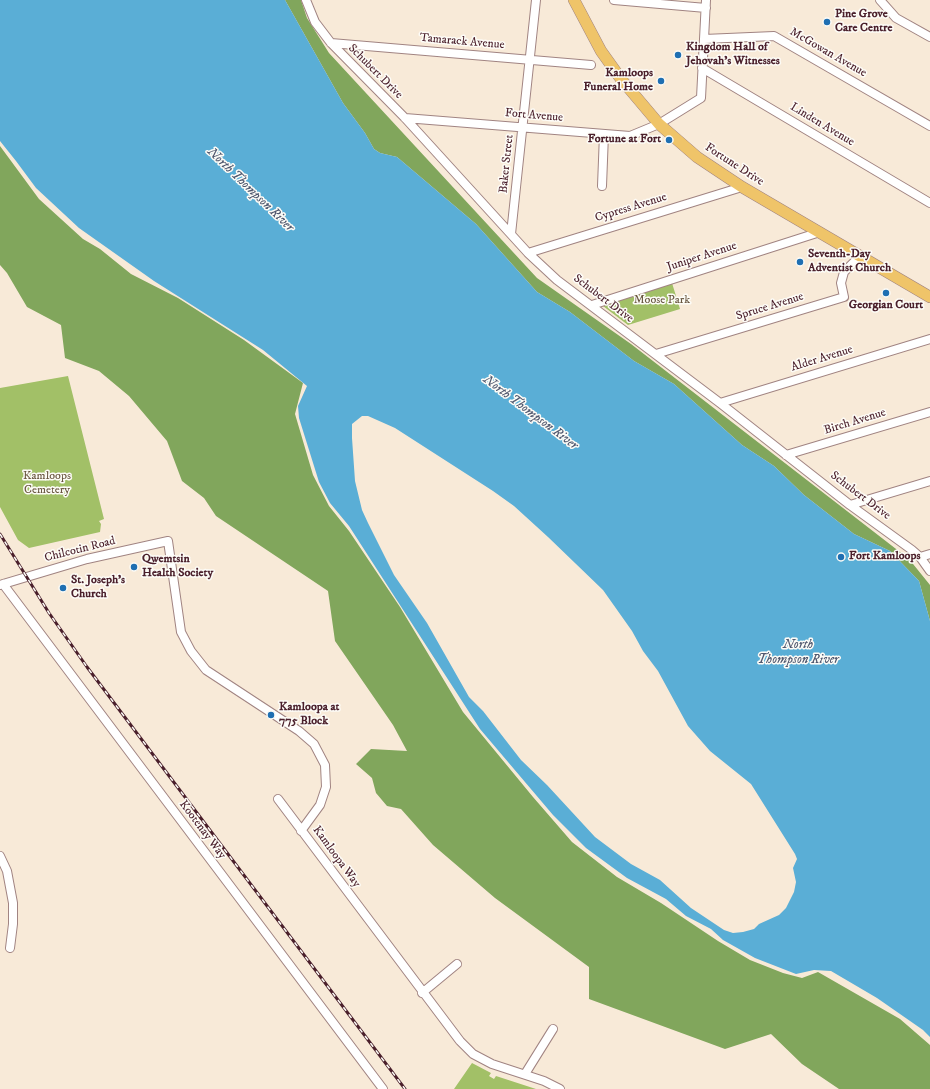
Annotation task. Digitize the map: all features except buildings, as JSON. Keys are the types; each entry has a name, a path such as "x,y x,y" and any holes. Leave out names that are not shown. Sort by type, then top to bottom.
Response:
{"main road":[{"name":"Fortune Drive","path":"574,0 601,51 636,98 659,124 697,157 742,186 930,297"}],"street":[{"name":"Schubert Drive","path":"306,0 315,22 330,44 405,118 528,253 557,280 720,402 850,505 920,557 930,571"},
{"name":"Baker Street","path":"511,234 536,0"},
{"path":"614,0 706,4 702,68"},
{"path":"880,0 896,18 930,37"},
{"name":"McGowan Avenue","path":"704,39 774,36 930,126"},
{"name":"Tamarack Avenue","path":"330,44 591,65"},
{"name":"Fort Avenue","path":"405,118 630,136 659,124 700,98 702,68"},
{"name":"Linden Avenue","path":"702,68 930,202"},
{"path":"602,186 604,134"},
{"name":"Cypress Avenue","path":"528,253 742,186"},
{"name":"Juniper Avenue","path":"592,305 820,232"},
{"name":"Spruce Avenue","path":"656,354 844,297 841,283 844,272 860,256"},
{"name":"Alder Avenue","path":"720,402 930,339"},
{"name":"Birch Avenue","path":"786,454 930,412"},
{"path":"850,505 930,481"},
{"name":"Chilcotin Road","path":"1,584 87,559 168,541"},
{"name":"Kamloopa Way","path":"168,541 181,632 190,651 206,670 299,731 314,744 325,765 326,787 320,805 301,831 422,993 460,1041 473,1054 492,1064 526,1074 560,1089"},
{"path":"920,557 930,554"},
{"name":"Kootenay Way","path":"1,584 383,1089"},
{"path":"278,799 301,831"},
{"path":"0,856 7,871 13,902 13,924 10,948"},
{"path":"422,993 457,964"},
{"path":"526,1074 553,1029"}],"green space":[{"path":"285,0 301,0 307,18 329,53 537,278 631,344 909,559 930,585 930,621 919,581 890,551 854,534 804,495 774,466 742,445 674,384 634,361 570,312 537,292 476,224 397,157 380,153 374,149 365,133 343,103"},
{"path":"0,146 39,199 83,239 100,249 131,274 178,298 244,340 303,383 295,414 313,475 329,506 349,531 400,607 463,712 572,842 617,877 661,903 718,941 750,960 783,973 802,978 818,972 900,1019 930,1045 930,1089 839,1089 802,1064 771,1034 725,1049 589,999 589,967 495,898 433,845 401,809 387,806 376,793 372,778 356,764 371,749 407,751 393,725 335,641 328,591 216,516 204,498 182,481 167,441 129,396 99,371 65,358 61,325 27,307 7,273 0,265"},
{"name":"Moose Park","path":"672,283 680,309 628,325 603,306"},
{"name":"Kamloops Cemetery","path":"68,376 104,519 99,521 101,524 100,532 29,548 18,540 0,507 0,388"},
{"path":"472,1063 491,1073 489,1076 494,1079 496,1076 536,1089 454,1089"}],"water":[{"name":"North Thompson River","path":"0,0 285,0 343,103 365,133 374,149 380,153 397,157 476,224 537,292 570,312 634,361 674,384 742,445 774,466 804,495 854,534 890,551 919,581 930,621 930,1037 923,1030 877,998 831,971 814,970 796,974 755,958 723,940 711,929 686,916 666,899 627,878 586,848 553,815 480,729 349,526 330,503 319,482 299,418 298,406 307,386 263,350 154,281 79,228 36,188 0,141","holes":["362,416 368,416 395,428 514,506 603,590 658,671 688,726 710,751 751,784 795,854 797,859 793,868 796,882 794,892 786,908 779,915 759,924 754,929 733,933 724,930 691,908 660,880 631,864 595,837 547,785 521,760 483,711 469,697 427,623 394,575 362,510 355,481 352,424"]}],"railway":[{"path":"0,534 49,613 87,667 405,1089"}],"place":[{"name":"Pine Grove Care Centre","path":"827,22"},
{"name":"Kingdom Hall of Jehovah's Witnesses","path":"678,55"},
{"name":"Kamloops Funeral Home","path":"661,81"},
{"name":"Fortune at Fort","path":"669,140"},
{"name":"Seventh-Day Adventist Church","path":"800,262"},
{"name":"Georgian Court","path":"886,293"},
{"name":"Fort Kamloops","path":"841,557"},
{"name":"Qwemtsin Health Society","path":"134,567"},
{"name":"St. Joseph's Church","path":"63,588"},
{"name":"Kamloopa at 775 Block","path":"271,715"}]}
